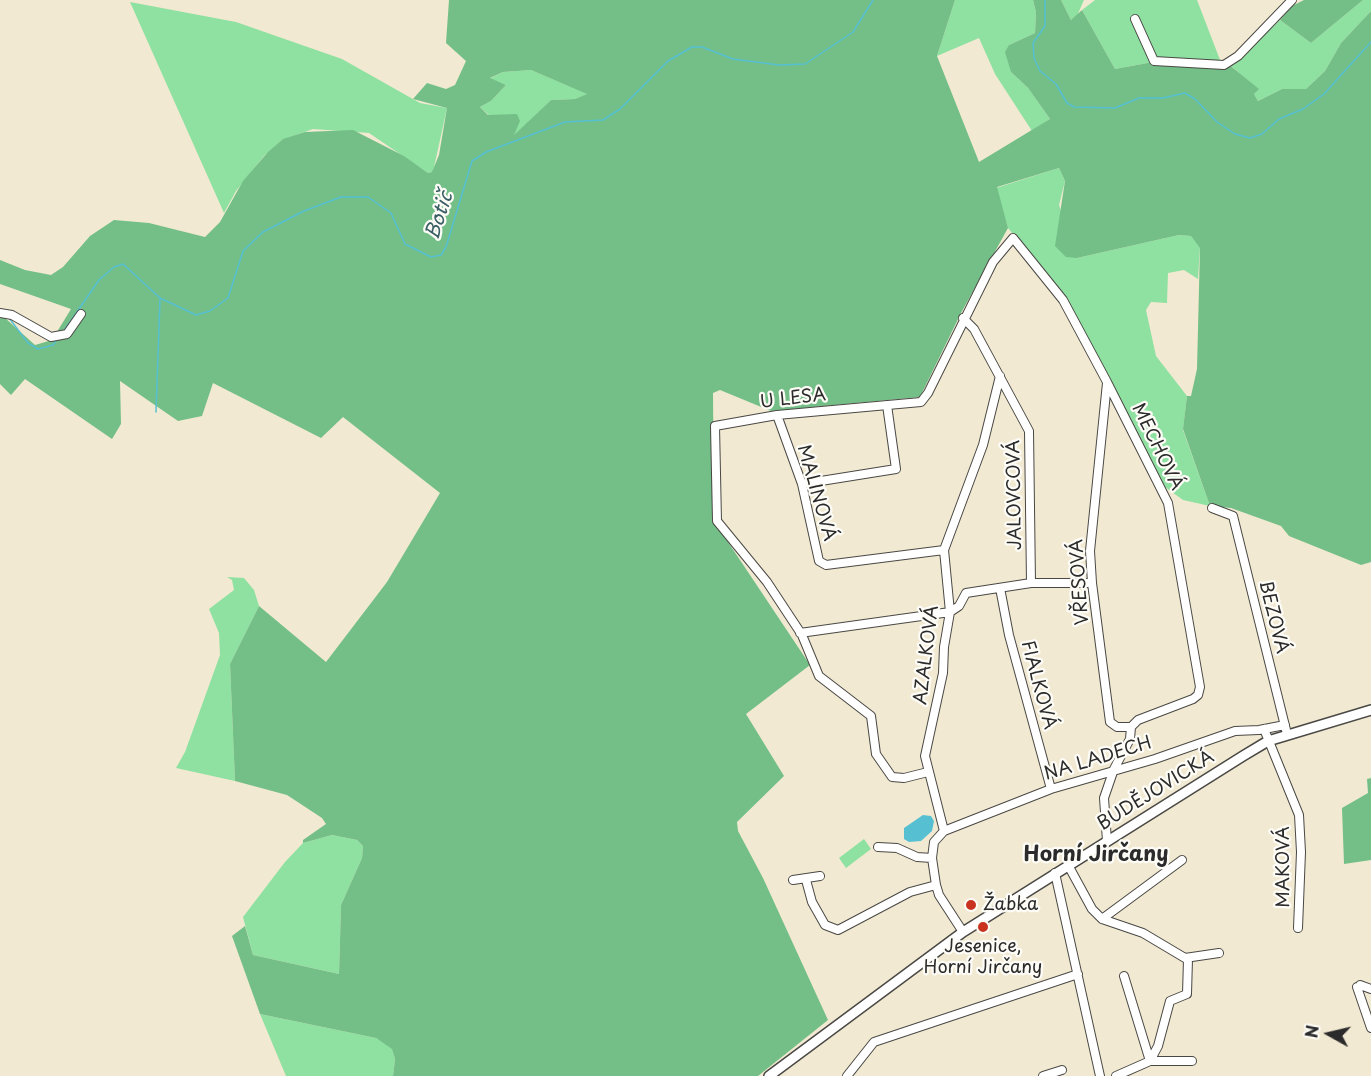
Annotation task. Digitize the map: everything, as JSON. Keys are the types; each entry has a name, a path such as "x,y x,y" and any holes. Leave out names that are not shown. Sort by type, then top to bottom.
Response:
{"main road":[{"name":"BUDĚJOVICKÁ","path":"769,1076 963,932 1286,729 1371,710"}],"street":[{"path":"1135,19 1154,61 1224,65 1238,56 1292,0"},
{"name":"U LESA","path":"800,633 767,582 717,521 715,426 777,415 921,402 928,393 963,318 993,262 1013,238"},
{"name":"MECHOVÁ","path":"1013,238 1062,300 1107,382 1168,504 1200,687 1198,695 1193,699 1138,720 1131,727"},
{"path":"0,313 12,315 51,337 67,334 81,314"},
{"name":"JALOVCOVÁ","path":"963,318 974,329 1029,430 1031,583"},
{"name":"AZALKOVÁ","path":"944,831 926,756 943,673 944,647 950,612 944,550 983,445 1000,376"},
{"name":"VŘESOVÁ","path":"1107,382 1090,551 1092,583 1110,722 1118,727 1131,727"},
{"path":"802,484 896,469 887,405"},
{"name":"MALINOVÁ","path":"777,415 802,484 819,561 826,565 944,550"},
{"name":"BEZOVÁ","path":"1212,508 1233,516 1286,729"},
{"path":"928,772 904,778 892,777 876,754 871,716 819,676 800,633 950,612 959,606 966,593 1031,583 1092,583"},
{"name":"FIALKOVÁ","path":"1000,588 1009,635 1050,789"},
{"path":"1107,841 1104,798 1114,769 1131,739 1131,727"},
{"path":"1264,729 1269,741"},
{"name":"NA LADECH","path":"944,831 1050,789 1155,759 1235,730 1286,729"},
{"name":"MAKOVÁ","path":"1269,741 1299,815 1301,852 1298,928"},
{"path":"944,831 934,842 932,858 936,885 939,895 963,932"},
{"path":"878,847 897,848 917,857 932,858"},
{"path":"1102,919 1182,860"},
{"path":"1068,865 1092,909 1102,919 1143,933 1188,959 1219,953"},
{"path":"1055,873 1100,1076"},
{"path":"793,880 806,880 820,876"},
{"path":"806,880 812,902 825,926 838,930 910,892 936,885"},
{"path":"1150,1061 1158,1046 1170,1001 1187,994 1188,959"},
{"path":"847,1076 874,1042 1078,974"},
{"path":"1124,976 1150,1061"},
{"path":"1371,989 1359,986 1371,1028"},
{"path":"1116,1076 1150,1061 1192,1061"},
{"path":"1043,1076 1062,1070"}],"green space":[{"path":"449,0 955,0 937,56 979,162 1050,119 1028,88 1011,72 1005,52 1009,45 1035,33 1036,12 1033,0 1061,0 1071,20 1082,10 1115,69 1153,62 1227,63 1259,89 1254,94 1258,101 1282,89 1306,89 1325,71 1341,43 1371,11 1371,562 1361,565 1289,536 1281,526 1231,508 1210,506 1183,429 1187,396 1191,396 1197,369 1200,248 1191,236 1179,235 1077,258 1066,257 1055,246 1065,181 1059,168 997,187 1008,228 961,313 920,397 771,411 720,390 713,393 714,521 810,665 746,714 784,776 737,822 738,831 763,878 828,1020 758,1076 393,1076 395,1059 392,1049 376,1038 260,1014 232,936 245,926 253,955 339,974 341,905 362,858 363,846 357,840 332,835 303,843 303,840 326,824 322,818 287,795 235,781 230,664 259,606 326,662 387,582 440,493 343,417 321,438 213,383 202,416 178,421 120,381 121,424 112,439 25,379 11,395 0,384 0,317 5,318 35,345 52,340 71,309 0,284 0,260 25,270 51,275 63,267 90,236 114,220 149,223 205,237 220,222 243,181 268,152 283,139 305,132 353,130 404,156 428,173 432,172 439,155 447,108 413,99 427,83 446,89 455,85 466,61 446,43","holes":["531,70 587,94 575,99 551,100 514,135 520,121 517,114 488,115 480,107 491,101 506,85 490,78 503,72"]},
{"path":"955,0 1033,0 1036,12 1035,33 1009,45 1011,72 1028,88 1050,119 1032,131 995,74 979,38 937,56"},
{"path":"1061,0 1084,0 1077,16 1071,20"},
{"path":"1095,0 1197,0 1222,65 1153,62 1115,69 1082,10"},
{"path":"1304,0 1363,0 1311,43 1280,20 1292,6"},
{"path":"1363,0 1371,0 1371,11 1341,43 1325,71 1306,89 1282,89 1258,101 1254,94 1258,89 1231,66 1280,20 1311,43"},
{"path":"130,2 236,22 342,59 420,103 447,108 433,172 428,173 369,133 313,129 282,140 264,156 236,191 224,213"},
{"path":"531,70 588,94 575,99 551,100 513,137 480,107 491,101 506,85 489,79 503,72"},
{"path":"1059,168 1065,181 1059,205 1077,258 1179,235 1191,236 1200,247 1198,279 1184,270 1168,273 1167,303 1151,302 1146,310 1156,356 1187,396 1183,430 1210,506 1183,500 1165,487 1065,297 1008,228 996,188"},
{"path":"227,577 244,578 254,590 259,606 230,664 235,781 176,768 185,752 220,655 219,633 209,609 234,590 232,580"},
{"path":"1371,778 1371,860 1344,864 1342,808 1368,793 1367,779"},
{"path":"332,835 357,840 363,846 362,858 341,905 339,974 253,955 243,917 285,862 303,843"},
{"path":"864,839 871,849 846,868 839,858"},
{"path":"260,1014 376,1038 392,1048 395,1059 393,1076 286,1076"}],"water":[{"path":"923,815 931,816 934,821 932,831 921,841 909,842 904,839 904,828"}],"waterway":[{"name":"Botič","path":"63,332 99,280 114,267 123,264 160,298 196,315 210,311 228,298 243,251 263,232 304,211 341,197 368,197 391,213 405,244 431,257 441,255 446,247 472,161 486,152 565,122 603,120 620,109 668,61 692,47 702,47 733,59 779,65 805,64 853,32 873,0"},
{"path":"1045,0 1045,26 1033,43 1034,58 1040,71 1056,84 1067,103 1074,107 1115,108 1139,98 1163,98 1185,93 1195,99 1217,122 1235,134 1250,138 1262,134 1279,119 1303,109 1324,94 1371,42"},
{"path":"156,412 160,299"},
{"name":"Botič","path":"9,318 28,343 38,349 53,345 58,338"}],"place":[{"name":"Žabka","path":"971,905"},
{"name":"Jesenice, Horní Jirčany","path":"983,927"}],"district":[{"name":"Horní Jirčany","path":"1096,855"}]}
